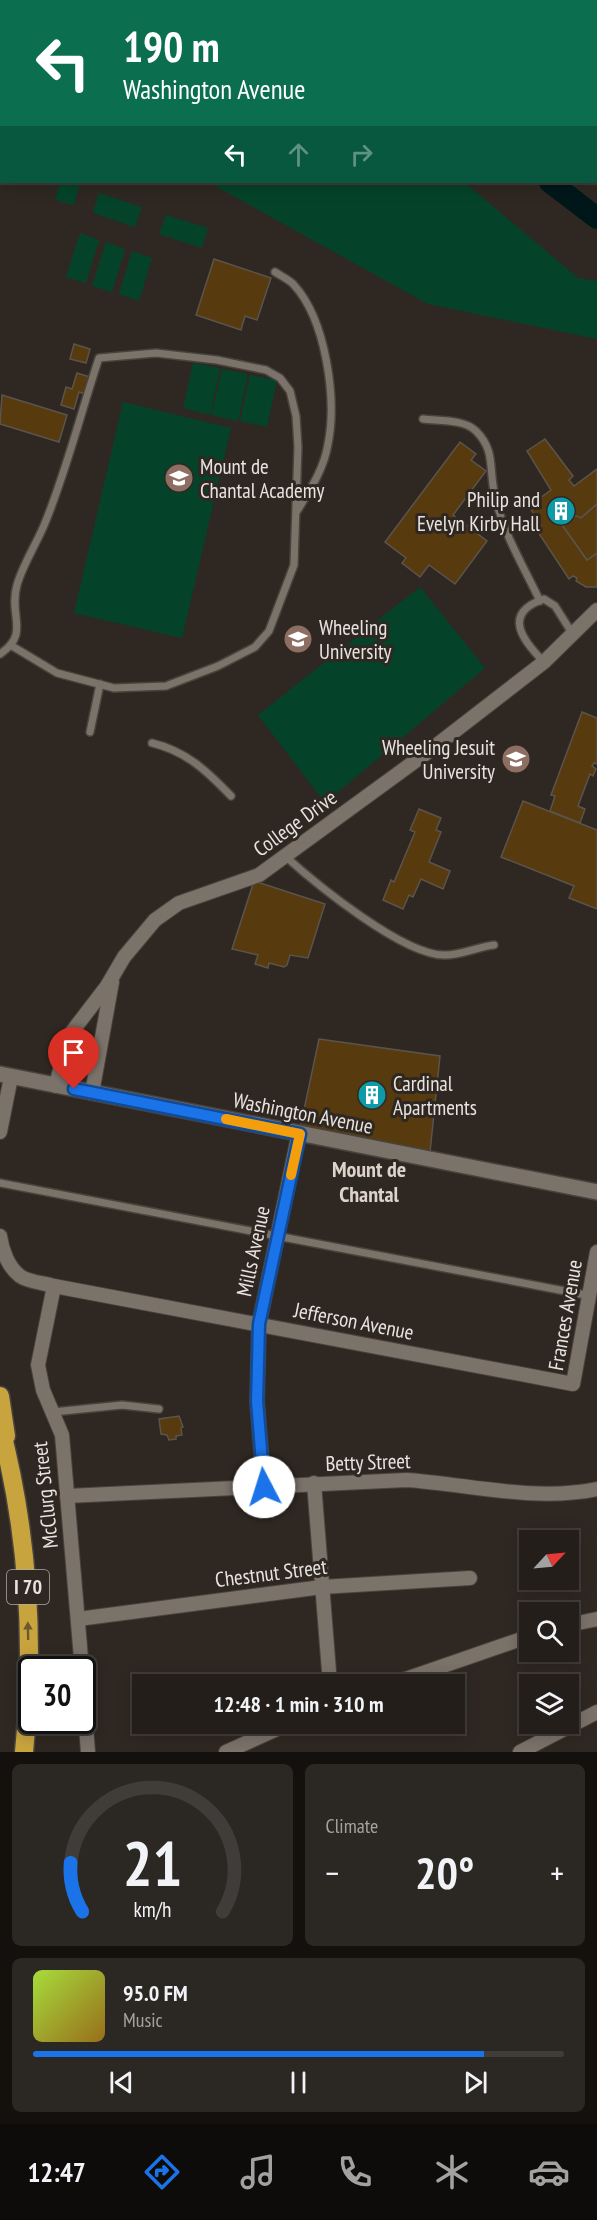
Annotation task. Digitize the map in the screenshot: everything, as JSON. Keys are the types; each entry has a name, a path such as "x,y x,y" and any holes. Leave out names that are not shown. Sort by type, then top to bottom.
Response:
{"highway":[{"path":"0,1396 9,1459"},
{"name":"I 70","path":"0,1425 9,1459 28,1581 29,1700 24,1752"}],"street":[{"name":"College Drive","path":"56,1086 69,1037 107,986 113,974 155,920 178,903 259,875 429,751 544,662 597,610"},
{"path":"92,1093 113,974"},
{"path":"0,1132 5,1075"},
{"name":"Washington Avenue","path":"5,1075 597,1192"},
{"name":"Mills Avenue","path":"264,1487 257,1401 259,1324 300,1134"},
{"name":"Jefferson Avenue","path":"1,1242 10,1264 21,1277 54,1286 573,1384"},
{"name":"Frances Avenue","path":"573,1384 591,1296 597,1252"},
{"name":"McClurg Street","path":"54,1286 38,1365 43,1390 62,1435 81,1656"},
{"name":"Betty Street","path":"67,1496 406,1480 448,1483 508,1492 579,1493 597,1490"},
{"path":"314,1484 329,1674"},
{"name":"Chestnut Street","path":"78,1619 322,1587 470,1578"},
{"path":"579,1622 597,1618"},
{"path":"419,1674 519,1640"},
{"path":"520,1752 597,1712"},
{"path":"87,1734 88,1752"},
{"path":"226,1752 266,1734"}],"lane":[{"path":"276,272 294,284 316,322 328,368 331,396 328,444 319,474 296,513"},
{"path":"0,654 12,646 18,630 13,604 17,584 46,521 99,358 156,353 186,356 266,369 280,378 290,391 296,416 298,447 294,565 269,631 255,648 218,666 166,686 114,688 57,673 12,646"},
{"path":"423,419 464,424 474,429 487,444 493,489 500,516 540,601"},
{"path":"544,662 524,639 519,626 521,614 530,604 544,599 555,606 572,633"},
{"path":"90,732 100,684"},
{"path":"152,743 170,748 190,758 206,770 231,796"},
{"path":"285,856 312,880 391,935 423,951 443,955 463,953 481,946 494,945"},
{"path":"0,1183 591,1296"},
{"path":"53,1412 122,1405 159,1409"}],"green space":[{"path":"60,183 80,183 74,205 55,200"},
{"path":"210,183 465,183 578,278 597,281 597,339 428,304"},
{"path":"99,193 142,207 135,227 93,213"},
{"path":"166,215 208,228 202,248 159,234"},
{"path":"80,233 99,240 86,283 66,277"},
{"path":"106,242 125,249 112,292 92,286"},
{"path":"132,251 152,258 139,301 119,294"},
{"path":"193,363 220,368 210,415 183,408"},
{"path":"222,369 248,374 238,421 211,415"},
{"path":"250,375 277,380 267,427 240,421"},
{"path":"123,402 231,428 182,638 74,613"},
{"path":"420,587 485,668 325,803 258,715"}],"building":[{"path":"214,259 271,278 257,320 245,316 241,330 196,315"},
{"path":"74,344 90,349 86,363 70,359"},
{"path":"77,373 90,377 85,394 79,392 74,409 61,405 66,387 72,389"},
{"path":"2,395 67,415 59,442 0,424"},
{"name":"Philip and Evelyn Kirby Hall","path":"545,439 573,476 569,480 574,486 597,469 597,504 581,518 576,516 572,519 569,516 560,522 587,560 597,553 597,587 586,587 576,581 577,578 573,576 569,579 536,529 541,526 529,506 551,490 527,451"},
{"path":"460,442 476,454 471,460 486,471 453,515 487,541 455,584 429,565 420,577 402,563 406,558 385,542"},
{"path":"597,504 597,553 587,560 560,522 569,516 572,519 576,516 581,518"},
{"path":"582,712 597,718 597,764 594,763 592,766 596,769 593,776 590,774 578,806 585,809 580,823 550,811 555,796 551,795"},
{"path":"523,801 597,830 597,909 569,898 574,886 501,857"},
{"path":"419,809 441,818 436,830 441,832 429,862 450,871 443,889 421,879 413,897 409,895 403,909 383,900 391,880 394,882 415,832 410,830"},
{"path":"254,881 325,904 308,958 290,955 284,967 269,963 268,968 255,964 258,955 232,949"},
{"name":"Cardinal Apartments","path":"319,1039 440,1056 430,1152 299,1133"},
{"path":"179,1416 183,1427 181,1428 182,1435 169,1440 167,1435 161,1434 159,1419"}],"waterway":[{"path":"551,183 597,218"}],"slow traffic":[{"path":"226,1119 300,1134 291,1175"}],"place":[{"name":"Mount de Chantal Academy","path":"179,478"},
{"name":"Philip and Evelyn Kirby Hall","path":"561,511"},
{"name":"Wheeling University","path":"298,639"},
{"name":"Wheeling Jesuit University","path":"516,759"},
{"name":"Cardinal Apartments","path":"372,1095"}],"district":[{"name":"Mount de Chantal","path":"369,1182"}],"route":[{"path":"74,1089 300,1134 259,1324 257,1401 264,1487"}]}
